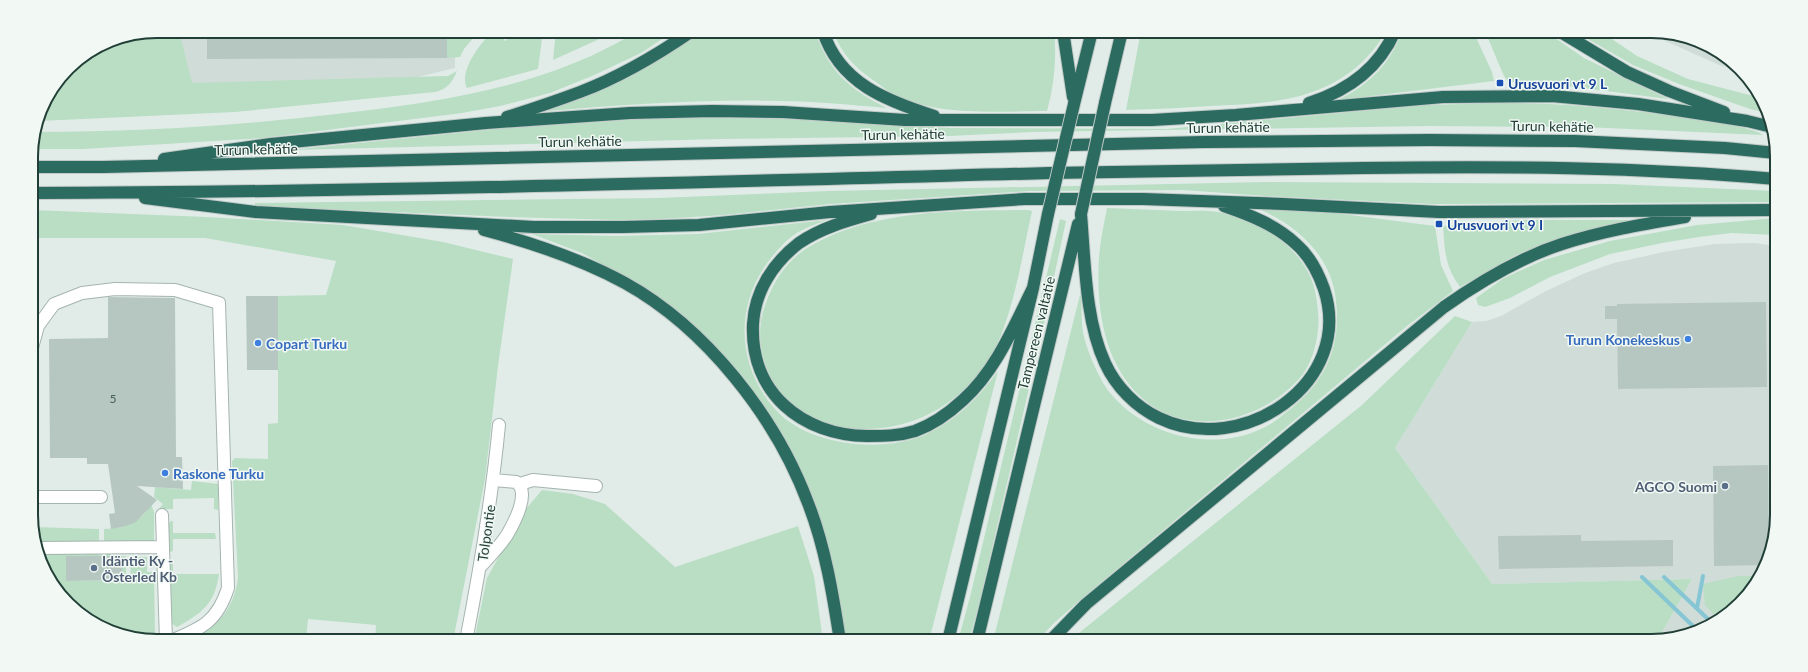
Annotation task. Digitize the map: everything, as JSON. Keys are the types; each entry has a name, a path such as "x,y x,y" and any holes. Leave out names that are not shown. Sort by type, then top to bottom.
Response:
{"highway":[{"path":"486,123 581,92 641,64 681,38"},
{"path":"825,38 838,60 861,84 889,101 944,120"},
{"path":"1064,38 1074,104"},
{"name":"Tampereen valtatie","path":"950,634 1033,288 1048,214 1090,38"},
{"name":"Tampereen valtatie","path":"979,634 1081,214 1120,38"},
{"path":"1293,109 1338,92 1356,80 1381,56 1391,38"},
{"path":"1571,38 1627,72 1669,91 1747,121"},
{"path":"103,167 271,144 486,123 630,113 712,111 783,112 905,120 1152,120 1236,115 1443,97 1552,96 1638,104 1747,121 1766,126"},
{"name":"Turun kehätie","path":"38,167 103,167 1204,142 1422,140 1575,141 1725,148 1770,152"},
{"path":"38,193 506,186 1202,170 1424,167 1578,168 1723,174 1770,178"},
{"path":"100,192 256,212 534,227 672,226 891,208 1025,199 1143,199 1439,212 1607,210 1712,212 1770,210"},
{"path":"1081,214 1089,300 1096,335 1106,365 1117,383 1133,402 1166,422 1188,428 1225,428 1247,424 1269,414 1304,387 1317,367 1324,348 1327,337 1329,317 1326,296 1318,274 1297,244 1274,227 1246,214 1213,202"},
{"path":"891,208 837,224 807,238 778,262 761,287 753,324 753,343 758,365 764,380 778,400 791,412 805,421 853,436 890,437 915,431 940,418 963,400 985,376 999,356 1033,288"},
{"path":"1057,634 1086,604 1444,307 1472,287 1529,257 1562,244 1628,227 1712,212"},
{"path":"462,224 533,243 584,263 626,284 665,310 698,339 727,370 764,417 790,462 808,503 823,553 834,602 839,634"}],"street":[{"path":"38,326 54,304 82,293 115,289 175,290 219,303 228,588 224,602 212,619 195,631 188,634"},
{"name":"Tolpontie","path":"467,634 481,566 494,480 499,425"},
{"path":"494,480 513,481 520,484 534,480 596,486"},
{"path":"481,566 506,536 521,506 523,495 520,484"},
{"path":"38,497 101,497"},
{"path":"162,515 166,634"},
{"path":"43,548 163,546"}],"shaded area":[{"path":"158,38 455,38 455,68 401,81 162,96"},
{"path":"1660,39 1682,42 1704,50 1729,68 1719,65"},
{"path":"1755,243 1770,245 1770,523 1764,553 1758,568 1750,581 1735,599 1710,618 1689,628 1661,634 1692,579 1492,584 1395,448 1472,322 1486,321 1501,316 1546,291 1585,273 1614,263 1664,252 1714,244"}],"green space":[{"path":"149,38 181,38 192,83 448,76 457,71 449,85 435,92 235,112 44,121 50,104 58,91 79,68 91,58 104,50 126,42"},
{"path":"447,38 473,38 464,49 460,57 447,58"},
{"path":"487,38 502,38 505,41 510,38 542,38 538,69 467,88 465,81 468,66"},
{"path":"555,38 602,38 553,60"},
{"path":"625,38 664,38 641,53 592,76 550,93 500,106 462,113 263,138 83,149 38,149 41,132 111,131 224,125 414,104 492,89 530,79 567,66 603,50"},
{"path":"691,38 818,38 827,58 842,78 862,94 887,108 833,103 720,101 662,103 547,111 607,87 646,67"},
{"path":"1054,38 1054,71 1047,111 968,111 929,106 910,101 893,94 854,65 844,53 836,39"},
{"path":"1140,38 1382,38 1368,56 1352,71 1334,83 1295,97 1253,104 1126,110"},
{"path":"1399,38 1476,38 1492,72 1494,81 1338,100 1360,87 1378,72 1392,53"},
{"path":"1488,38 1555,38 1584,58 1668,99 1544,83 1508,82 1503,74"},
{"path":"1586,38 1610,38 1637,56 1688,79 1753,96 1761,111 1679,84 1633,65"},
{"path":"1504,103 1556,104 1635,111 1724,124 1747,129 1763,135 1584,127 1429,126 1032,132 949,136 721,139 290,150 497,129 657,118 787,119 950,128 1166,129 1427,105"},
{"path":"1266,182 1614,184 1770,191 1770,202 1433,204 1266,196 1183,190 1030,191 830,204 724,215 618,220 509,217 255,206 255,203 658,198 829,191"},
{"path":"1107,208 1218,212 1245,219 1258,225 1283,242 1302,262 1309,274 1313,283 1318,307 1316,344 1311,360 1303,374 1287,390 1269,404 1248,414 1226,420 1203,421 1181,419 1160,411 1141,397 1128,383 1118,368 1110,351 1101,314 1098,276 1099,258"},
{"path":"1259,209 1327,212 1435,226 1441,265 1453,291 1407,326 1087,594 1044,634 995,634 1080,295 1082,328 1087,347 1097,372 1106,387 1125,408 1142,420 1161,430 1181,436 1202,439 1223,439 1243,435 1263,428 1279,418 1305,396 1323,373 1334,346 1336,332 1336,301 1333,285 1328,270 1311,245 1287,224"},
{"path":"38,210 207,217 343,225 443,242 513,259 498,366 485,479 454,634 375,634 376,625 308,619 307,634 202,634 216,623 229,607 236,588 238,577 232,461 235,458 268,459 268,424 278,423 278,296 326,295 336,261 205,238 38,238"},
{"path":"1032,211 1020,269 1010,310 996,347 987,363 975,378 962,391 939,409 908,422 884,428 860,429 836,426 814,418 794,406 778,388 766,366 763,357 760,341 762,316 775,283 785,268 798,254 814,244 839,233 865,224 892,218 946,212"},
{"path":"1060,219 1066,221 1043,328 980,600 971,634 960,634"},
{"path":"1770,219 1770,235 1731,233 1662,243 1610,254 1550,277 1510,298 1485,307 1478,305 1476,298 1504,278 1544,260 1610,241 1697,225"},
{"path":"827,220 810,226 791,237 771,258 759,276 751,295 746,315 745,335 747,355 753,374 763,393 776,410 790,422 808,432 828,439 871,445 912,440 940,427 959,414 976,398 998,371 931,634 845,634 838,591 819,524 755,397 621,275 582,253 532,234 616,236 698,234"},
{"path":"1529,220 1635,220 1548,242 1516,255 1460,287 1451,272 1445,251 1443,226"},
{"path":"1455,316 1472,322 1395,448 1492,584 1692,579 1661,634 1078,634 1362,405"},
{"path":"192,481 218,484 218,510 214,509 214,498 173,499 173,509 159,509 163,504 154,497 155,487 191,490"},
{"path":"542,490 573,494 605,504 675,567 798,526 814,576 822,634 475,634 487,578 525,510"},
{"path":"151,504 154,512 154,543 104,543 104,529 125,526 132,523 142,516"},
{"path":"173,521 173,533 215,533 216,539 173,539 173,551 170,552 169,523"},
{"path":"39,527 99,529 99,543 42,544"},
{"path":"83,550 99,550 99,555 103,554 103,550 114,550 114,556 66,556 66,581 122,580 122,556 126,556 126,581 131,581 130,557 147,557 147,572 154,572 155,634 142,633 119,628 104,622 91,614 68,593 58,581 46,558 46,551 79,551 79,554 83,555"},
{"path":"173,563 173,574 219,574 211,600 194,617 177,627 171,623 169,566"},
{"path":"1739,576 1753,576 1735,599 1714,615 1705,605 1703,584"}],"building":[{"path":"207,38 447,38 447,58 207,59"},
{"path":"246,296 278,296 278,370 247,370"},
{"path":"108,297 175,298 176,457 182,457 183,489 137,486 157,500 136,522 111,529 109,514 115,513 108,464 87,464 87,458 50,458 49,339 108,338"},
{"path":"1766,302 1767,387 1618,389 1617,319 1605,319 1605,306 1617,306 1617,304"},
{"path":"1768,465 1769,533 1764,553 1759,565 1714,566 1713,466"},
{"path":"1581,535 1581,541 1673,540 1673,566 1499,569 1498,536"},
{"name":"Idäntie Ky - Österled Kb","path":"66,556 122,556 122,580 66,581"}],"waterway":[{"path":"1697,608 1703,576"},
{"path":"1642,577 1693,626"},
{"path":"1664,577 1708,619"}],"place":[{"name":"Urusvuori vt 9 L","path":"1500,83"},
{"name":"Urusvuori vt 9 I","path":"1439,224"},
{"name":"Turun Konekeskus","path":"1688,339"},
{"name":"Copart Turku","path":"258,343"},
{"name":"Raskone Turku","path":"165,473"},
{"name":"AGCO Suomi","path":"1725,486"},
{"name":"Idäntie Ky - Österled Kb","path":"94,568"}]}
